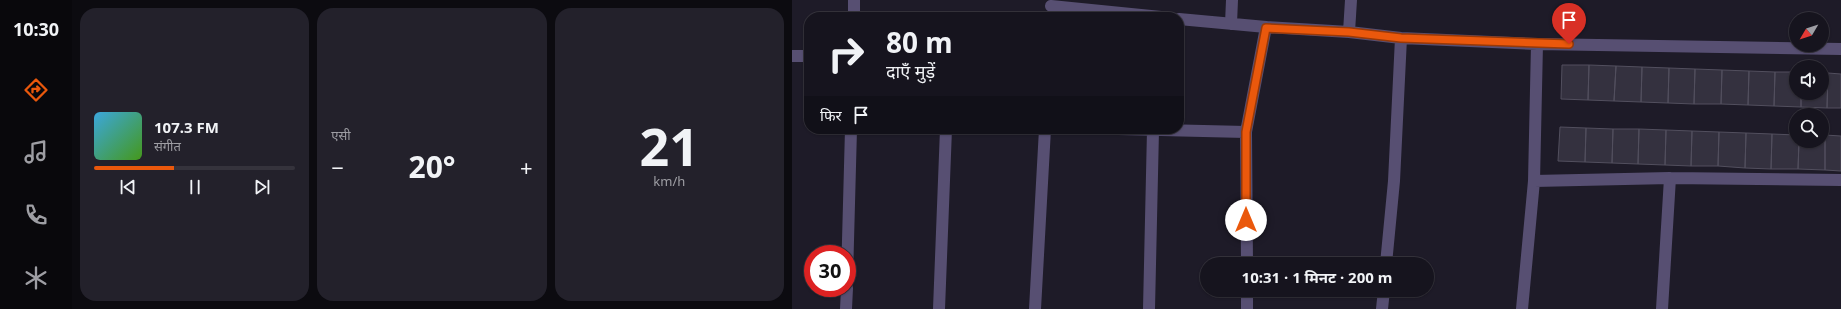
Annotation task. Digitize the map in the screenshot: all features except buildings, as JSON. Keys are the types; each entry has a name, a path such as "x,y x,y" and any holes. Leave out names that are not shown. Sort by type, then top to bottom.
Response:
{"street":[{"path":"854,0 854,12"},
{"path":"1231,24 1232,0"},
{"path":"1349,32 1350,0"},
{"path":"1051,8 1100,12"},
{"path":"1184,19 1266,28 1349,32 1401,38 1537,44 1841,49"},
{"path":"1247,257 1246,132 1266,28"},
{"path":"1387,257 1394,181 1401,38"},
{"path":"1522,309 1534,181 1537,44"},
{"path":"792,56 804,56"},
{"path":"1184,131 1246,132"},
{"path":"848,245 851,134"},
{"path":"939,309 946,134"},
{"path":"1034,309 1045,134"},
{"path":"1149,309 1153,134"},
{"path":"1534,181 1670,178 1841,180"},
{"path":"1662,309 1670,178"},
{"path":"846,309 847,297"},
{"path":"1247,297 1247,309"},
{"path":"1382,309 1383,297"}],"route":[{"path":"1246,220 1246,132 1266,28 1349,32 1401,38 1569,44"}]}
